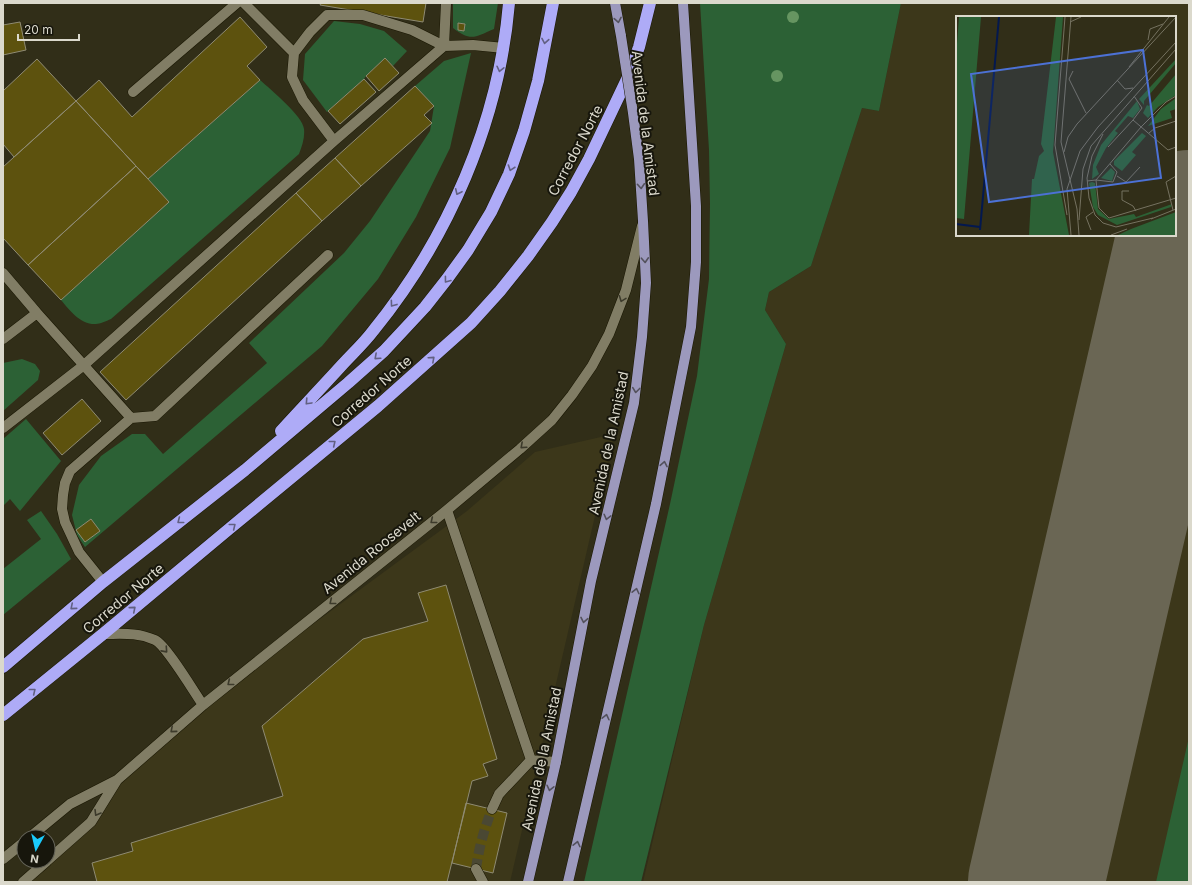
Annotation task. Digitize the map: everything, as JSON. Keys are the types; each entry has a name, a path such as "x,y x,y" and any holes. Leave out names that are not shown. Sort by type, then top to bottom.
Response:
{"highway":[{"path":"245,470 372,332 392,306 423,260 450,211 473,158 494,94 504,48 510,3"},
{"name":"Corredor Norte","path":"3,666 103,582 245,470 348,383 379,355 425,307 468,250 490,212 509,174 524,131 538,81 553,3"},
{"name":"Corredor Norte","path":"3,715 378,406 471,323 528,256 571,192 589,159 628,77 639,47 650,3"}],"main road":[{"name":"Avenida de la Amistad","path":"528,882 556,762 591,582 634,403 642,337 646,283 639,159 615,3"},
{"path":"568,882 656,504 691,327 696,262 696,206 683,3"}],"lane":[{"path":"133,92 237,3"},
{"path":"244,3 294,53"},
{"path":"3,428 84,365 334,141 444,46 446,3"},
{"path":"334,141 303,100 292,77 294,53 310,32 327,15 363,15 412,30 444,46 473,45 504,48"},
{"name":"Avenida Roosevelt","path":"40,829 70,804 117,780 203,704 447,510 552,420 592,366 609,334 626,290 643,221"},
{"path":"103,582 79,552 65,522 62,509 63,495 70,471 131,418 155,416 328,256"},
{"path":"3,273 131,418"},
{"path":"3,339 37,313"},
{"path":"447,510 531,760"},
{"path":"103,634 130,633 156,640 172,658 203,704"},
{"path":"531,760 556,762"},
{"path":"492,809 499,794 531,760"},
{"path":"56,854 91,822 117,780"},
{"path":"3,859 16,848"},
{"path":"23,882 38,869"},
{"path":"476,869 483,882"}],"shaded area":[{"path":"901,3 1189,3 1189,882 643,882 704,625 786,344 765,310 769,292 811,266 862,108 879,111"},
{"path":"614,434 510,882 23,882 38,869 56,869 56,853 91,822 117,780 203,705 467,511 535,452"}],"green space":[{"path":"453,3 498,3 494,29 473,37 469,37 459,32 453,28"},
{"path":"700,3 901,3 879,111 862,108 811,266 769,292 765,310 786,344 704,625 641,882 584,882 670,504 697,376 709,279 710,204 709,150"},
{"path":"334,21 360,24 384,31 407,51 393,66 385,58 327,112 303,80 305,54"},
{"path":"471,53 450,148 416,217 378,279 322,346 85,547 77,535 72,515 79,485 101,456 132,434 145,434 163,454 267,363 249,343 344,253 370,221 430,131 434,106 415,86 444,61"},
{"path":"260,80 293,110 302,124 304,136 299,154 111,319 99,324 91,324 76,316 61,300 168,202 148,179"},
{"path":"22,359 35,364 40,371 38,380 3,411 3,363"},
{"path":"26,419 61,461 20,511 10,499 3,506 3,439"},
{"path":"41,511 57,534 71,559 3,615 3,569 41,539 27,520"},
{"path":"1189,737 1189,882 1156,882"}],"building":[{"path":"321,3 426,3 423,22 320,5"},
{"path":"240,17 267,47 247,66 260,80 148,179 76,101 99,80 132,117"},
{"path":"20,22 26,50 3,55 3,25"},
{"path":"458,23 465,24 464,31 458,30"},
{"path":"385,58 399,73 379,91 366,76"},
{"path":"37,59 76,101 14,157 3,144 3,91"},
{"path":"364,79 376,92 340,124 328,111"},
{"path":"415,86 434,106 424,115 432,123 361,186 335,158"},
{"path":"76,101 136,166 28,265 3,238 3,167"},
{"path":"335,158 361,186 322,221 296,193"},
{"path":"136,166 169,202 61,300 28,265"},
{"path":"296,193 322,221 126,400 100,372"},
{"path":"82,399 101,421 62,455 43,433"},
{"path":"91,519 100,531 85,542 76,530"},
{"path":"446,585 497,759 483,764 488,776 472,781 447,882 97,882 92,863 133,851 131,843 283,796 262,726 363,639 428,621 418,593"},
{"path":"466,803 507,813 493,873 452,863"}],"runway":[{"path":"1036,882 1189,218"}],"tunnel":[{"path":"476,869 482,839 492,809"}]}
